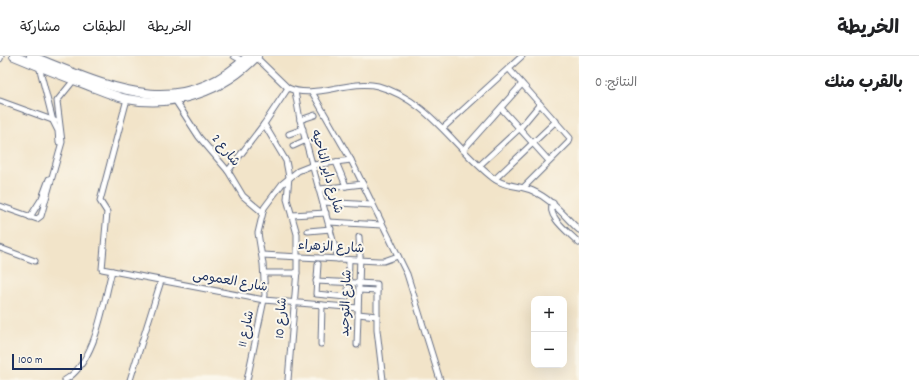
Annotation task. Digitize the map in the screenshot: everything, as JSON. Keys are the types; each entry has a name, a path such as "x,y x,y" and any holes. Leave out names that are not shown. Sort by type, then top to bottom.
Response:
{"highway":[{"path":"14,56 120,90 155,95 179,92 202,86 224,75 251,58"},
{"path":"32,56 45,66 74,80 127,99 155,101 175,100 198,94 219,85 239,73 251,58"}],"street":[{"path":"234,56 251,58 288,88 295,91 312,92 345,86 376,86 409,100 443,128 495,180 524,187 543,196 553,203 579,230"},
{"path":"443,128 522,56"},
{"path":"30,217 42,198 58,148 58,131 53,121 50,106 45,66"},
{"path":"509,69 568,134 570,141 524,187"},
{"path":"0,206 37,219 41,216 62,142 57,104 59,98 74,80"},
{"path":"464,149 522,84"},
{"path":"228,171 264,124 288,88"},
{"name":"شارع داير الناحيه","path":"295,91 300,120 338,259"},
{"path":"312,92 351,160 398,256 413,290 440,380"},
{"name":"شارع العمومى","path":"127,99 100,201 107,212 101,266 102,269 264,300 358,308"},
{"name":"شارع 2","path":"175,100 199,137 228,171 243,196 262,212"},
{"path":"0,101 60,123"},
{"path":"50,106 57,104"},
{"path":"480,165 520,128 540,104"},
{"path":"501,108 549,161"},
{"path":"300,120 315,115"},
{"path":"495,180 556,121"},
{"name":"شارع 10","path":"264,124 286,161 289,177 287,199 296,228 297,273 288,380"},
{"path":"289,134 303,129"},
{"path":"293,146 306,140"},
{"path":"262,212 269,200 289,177 313,165 351,160"},
{"path":"336,162 346,186"},
{"path":"320,189 363,184"},
{"path":"323,202 372,205"},
{"path":"553,203 551,208 552,213 579,243"},
{"name":"شارع 11","path":"248,380 264,300 264,273 258,234 262,212"},
{"path":"292,215 326,213"},
{"path":"329,222 382,225"},
{"path":"308,231 330,229"},
{"name":"شارع التوحيد","path":"357,345 360,260 359,237"},
{"path":"0,248 35,261"},
{"name":"شارع الزهراء","path":"262,255 384,261 398,256"},
{"path":"318,264 316,294 347,296 349,283 349,260"},
{"path":"65,380 81,366 92,346 112,271"},
{"path":"264,273 297,273"},
{"path":"130,380 161,281"},
{"path":"316,281 377,284 377,316 383,380"},
{"path":"359,290 377,290"},
{"path":"320,344 322,305"},
{"path":"358,314 377,316"}]}
